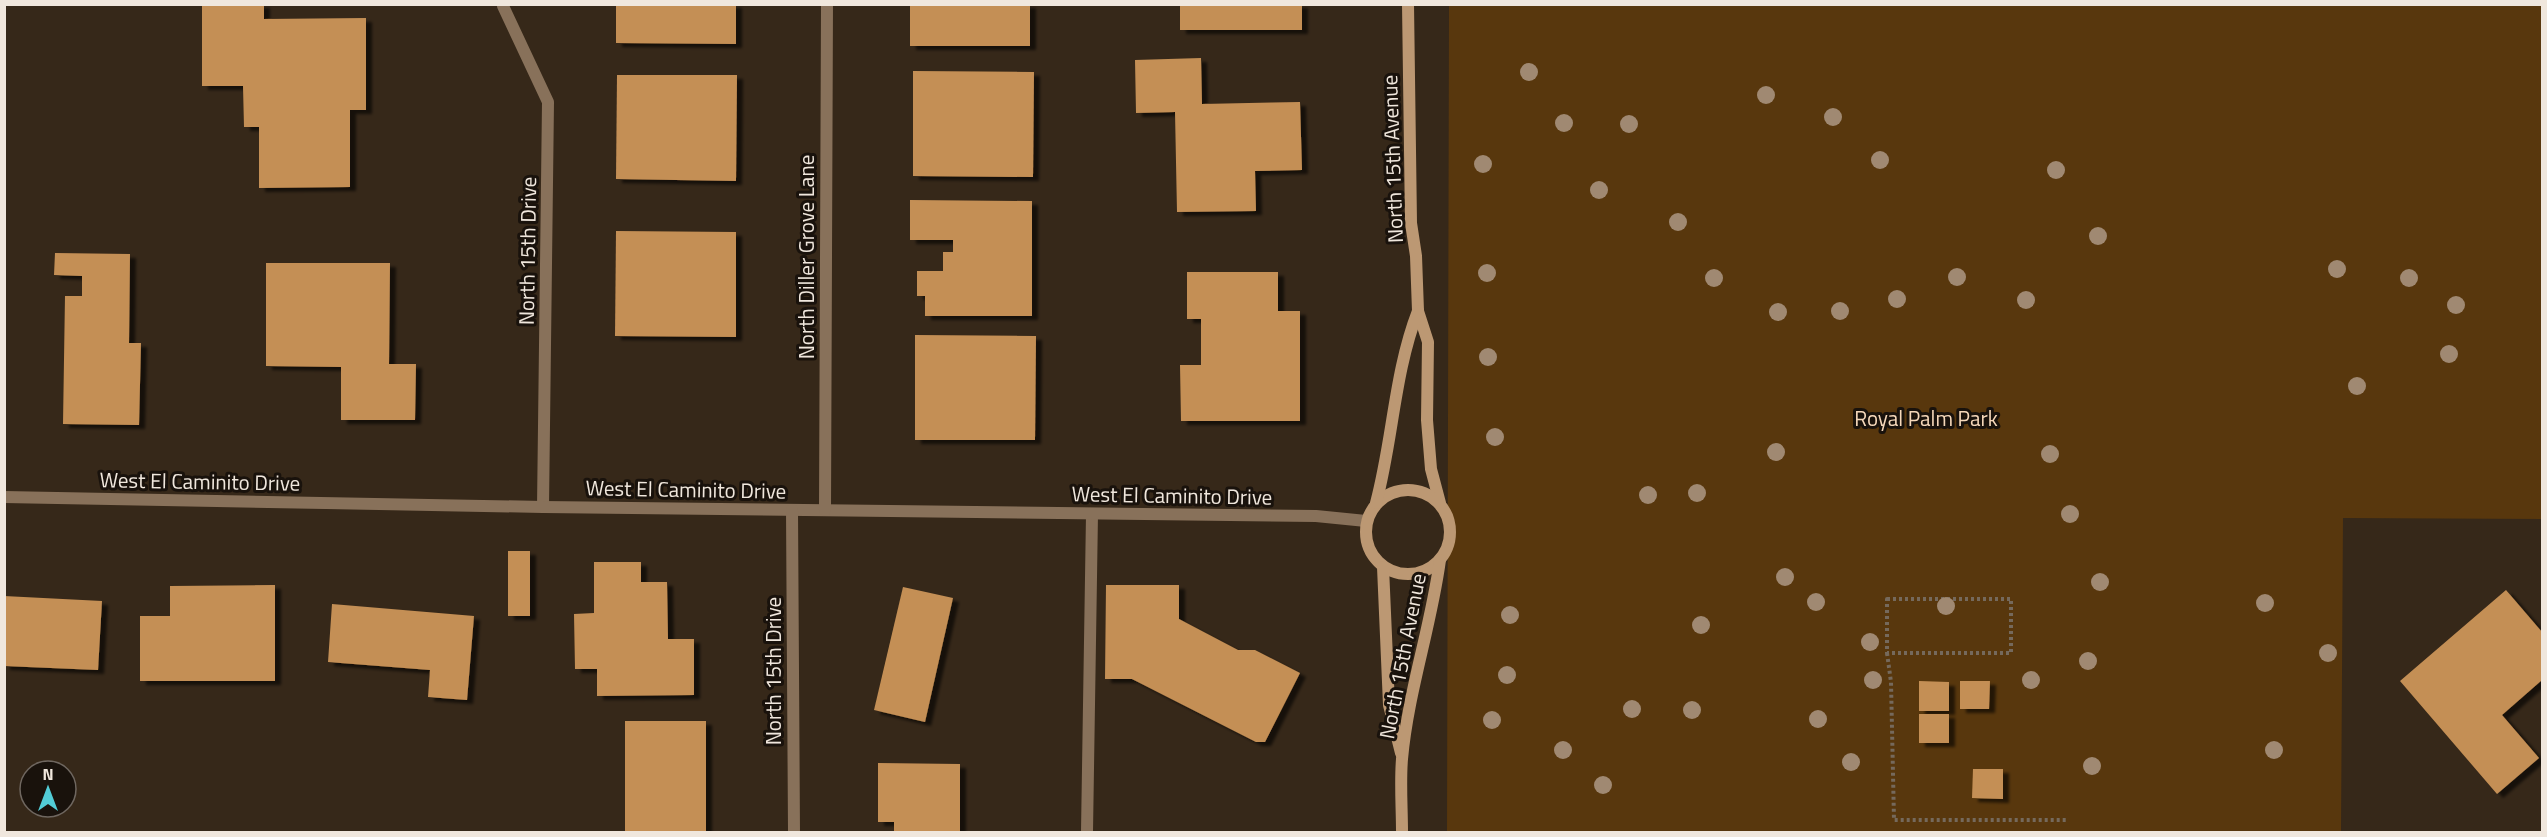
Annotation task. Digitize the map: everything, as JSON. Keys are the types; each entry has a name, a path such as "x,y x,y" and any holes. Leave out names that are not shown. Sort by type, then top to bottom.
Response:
{"street":[{"name":"North Diller Grove Lane","path":"825,510 826,4"},
{"name":"North 15th Avenue","path":"1408,4 1411,223 1416,256 1418,312 1428,342 1427,420 1431,469 1440,503 1450,524 1450,536 1447,549 1440,560 1424,571 1406,575 1383,567 1375,560 1366,541 1366,521 1376,503 1385,469 1406,343 1418,312"},
{"name":"North 15th Drive","path":"503,6 548,102 543,507"},
{"path":"1376,503 1400,490 1414,490 1428,494 1440,503"},
{"name":"West El Caminito Drive","path":"4,497 543,507 1316,516 1366,521"},
{"name":"North 15th Drive","path":"792,510 794,832"},
{"path":"1087,832 1092,514"},
{"name":"North 15th Avenue","path":"1402,832 1402,759 1413,693 1436,593 1440,560"},
{"name":"North 15th Avenue","path":"1383,567 1389,705 1402,759"}],"path":[{"path":"1887,653 2011,653 2011,599 1887,599 1887,653 1891,682 1894,820 2066,820"}],"green space":[{"name":"Royal Palm Park","path":"1449,5 2542,5 2542,519 2343,518 2341,832 1447,832"}],"building":[{"path":"202,4 264,4 264,19 366,18 366,110 350,110 350,187 259,188 259,127 244,127 243,86 202,86"},
{"path":"616,4 736,4 736,44 616,43"},
{"path":"910,4 1030,4 1030,46 910,46"},
{"path":"1180,4 1302,4 1302,30 1180,30"},
{"path":"1201,58 1202,104 1300,102 1302,170 1255,171 1256,211 1177,212 1175,112 1136,113 1135,60"},
{"path":"913,71 1034,72 1033,177 913,176"},
{"path":"617,75 737,75 736,181 616,179"},
{"path":"910,200 1032,201 1032,316 925,316 925,296 917,296 917,271 943,271 943,252 953,252 953,240 910,240"},
{"path":"616,231 736,232 736,337 615,336"},
{"path":"55,253 130,254 129,343 141,343 139,425 63,424 65,296 82,296 82,276 54,275"},
{"path":"266,263 390,263 389,364 416,364 415,420 341,420 341,367 266,366"},
{"path":"1187,272 1278,272 1278,311 1300,311 1300,421 1181,421 1180,365 1201,365 1201,319 1187,319"},
{"path":"915,335 1036,336 1035,440 915,440"},
{"path":"508,551 530,551 530,616 508,616"},
{"path":"594,562 641,562 641,582 667,582 668,639 694,639 694,695 597,696 597,669 575,669 574,614 594,613"},
{"path":"275,585 275,681 140,681 140,616 170,616 170,586"},
{"path":"1106,585 1179,585 1179,619 1238,650 1255,650 1300,673 1265,742 1256,742 1132,679 1105,679"},
{"path":"903,587 953,598 925,722 874,710"},
{"path":"2506,590 2542,632 2542,680 2502,715 2539,758 2497,794 2400,681"},
{"path":"4,596 102,601 98,670 4,666"},
{"path":"332,604 474,616 467,700 428,697 430,670 328,662"},
{"path":"1919,681 1949,682 1949,711 1919,711"},
{"path":"1960,681 1990,681 1989,709 1960,709"},
{"path":"1919,714 1949,714 1949,743 1919,743"},
{"path":"625,721 706,721 706,832 625,832"},
{"path":"878,763 960,764 960,832 894,832 894,822 878,822"},
{"path":"1973,769 2003,769 2003,799 1972,798"}]}
